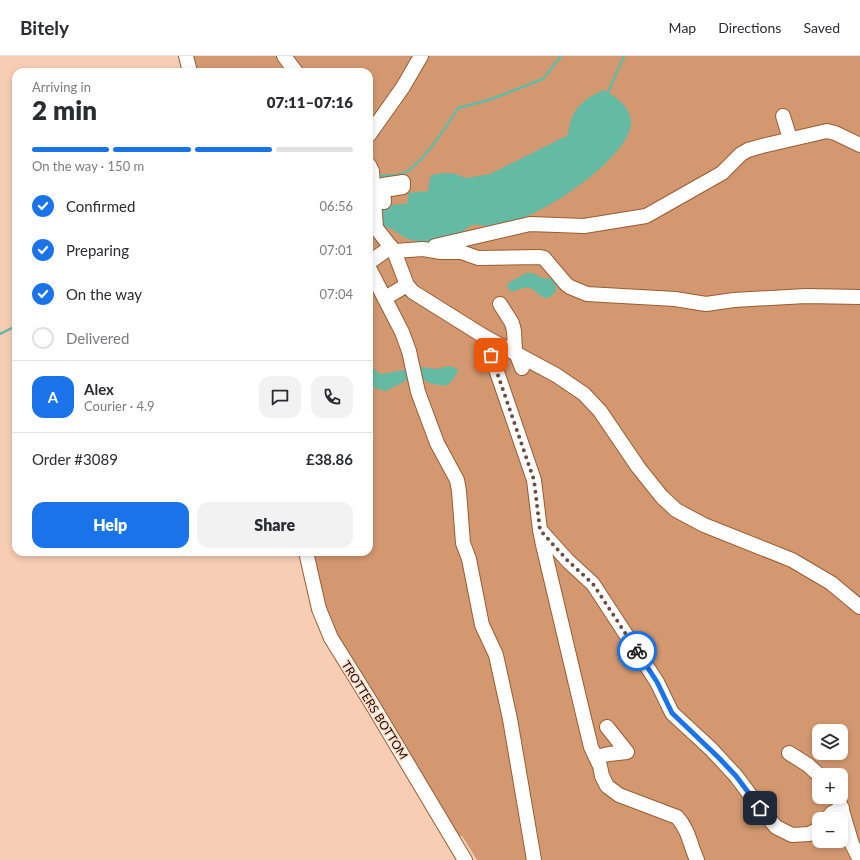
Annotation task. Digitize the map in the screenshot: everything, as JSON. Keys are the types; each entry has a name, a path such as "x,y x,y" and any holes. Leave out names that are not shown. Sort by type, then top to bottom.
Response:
{"street":[{"path":"186,56 189,68"},
{"path":"272,56 285,58 293,68"},
{"path":"373,129 403,87 421,56"},
{"path":"783,116 790,139"},
{"path":"423,249 530,224 584,226 646,216 722,173 741,154 762,146 790,139 827,131 835,133 860,145"},
{"path":"375,177 376,228 393,249 407,285 413,292 485,337 556,374 584,394 600,411 662,497 676,510 704,525 792,560 831,583 860,607"},
{"path":"373,260 393,249 423,249 441,252 461,252 478,258 540,257 544,258 570,287 587,294 675,299 706,304 734,300 806,296 860,297"},
{"path":"373,276 397,319 404,337 418,392 437,443 457,480 464,542 469,559 482,625 496,655 510,719 534,860"},
{"path":"385,298 407,285"},
{"path":"500,304 512,323 516,353 522,368"},
{"path":"485,337 534,480 543,545 591,747 602,776 607,786 614,792 677,817 684,824 689,834 697,860"},
{"path":"540,530 568,561 593,584 657,682 672,713 721,760 776,827 792,835 812,832"},
{"name":"TROTTERS BOTTOM","path":"307,556 319,610 331,638 465,860"},
{"path":"596,757 627,752 607,727"},
{"path":"789,753 812,770"},
{"path":"832,812 839,804"},
{"path":"840,804 852,844 860,860"}],"shaded area":[{"path":"190,56 860,56 860,860 477,860 462,836 459,836 327,621 310,556 373,556 373,68 193,68"}],"water":[{"path":"603,90 615,97 625,106 630,118 631,125 629,132 612,157 599,170 569,193 553,203 513,222 490,226 470,226 460,234 438,243 427,243 413,240 402,236 390,228 381,226 380,217 385,206 408,203 408,193 428,191 431,175 453,173 466,178 490,174 568,135 569,126 578,107 583,102"},
{"path":"526,273 533,273 542,278 552,279 556,285 556,291 552,296 545,298 530,288 523,288 512,292 507,287 508,283"},
{"path":"450,366 457,369 458,372 451,382 445,386 429,383 421,378 411,378 386,391 377,389 373,386 373,367 381,374 423,367 436,369"}],"waterway":[{"path":"377,176 399,175 409,170 433,145 458,108 489,100 543,79 561,56"},
{"path":"608,92 624,56"},
{"path":"0,334 12,328"}],"way so far":[{"path":"491,355 534,480 540,530 568,561 593,584 637,651"}],"route":[{"path":"637,651 657,682 672,713 711,749 736,776 760,808"}]}
